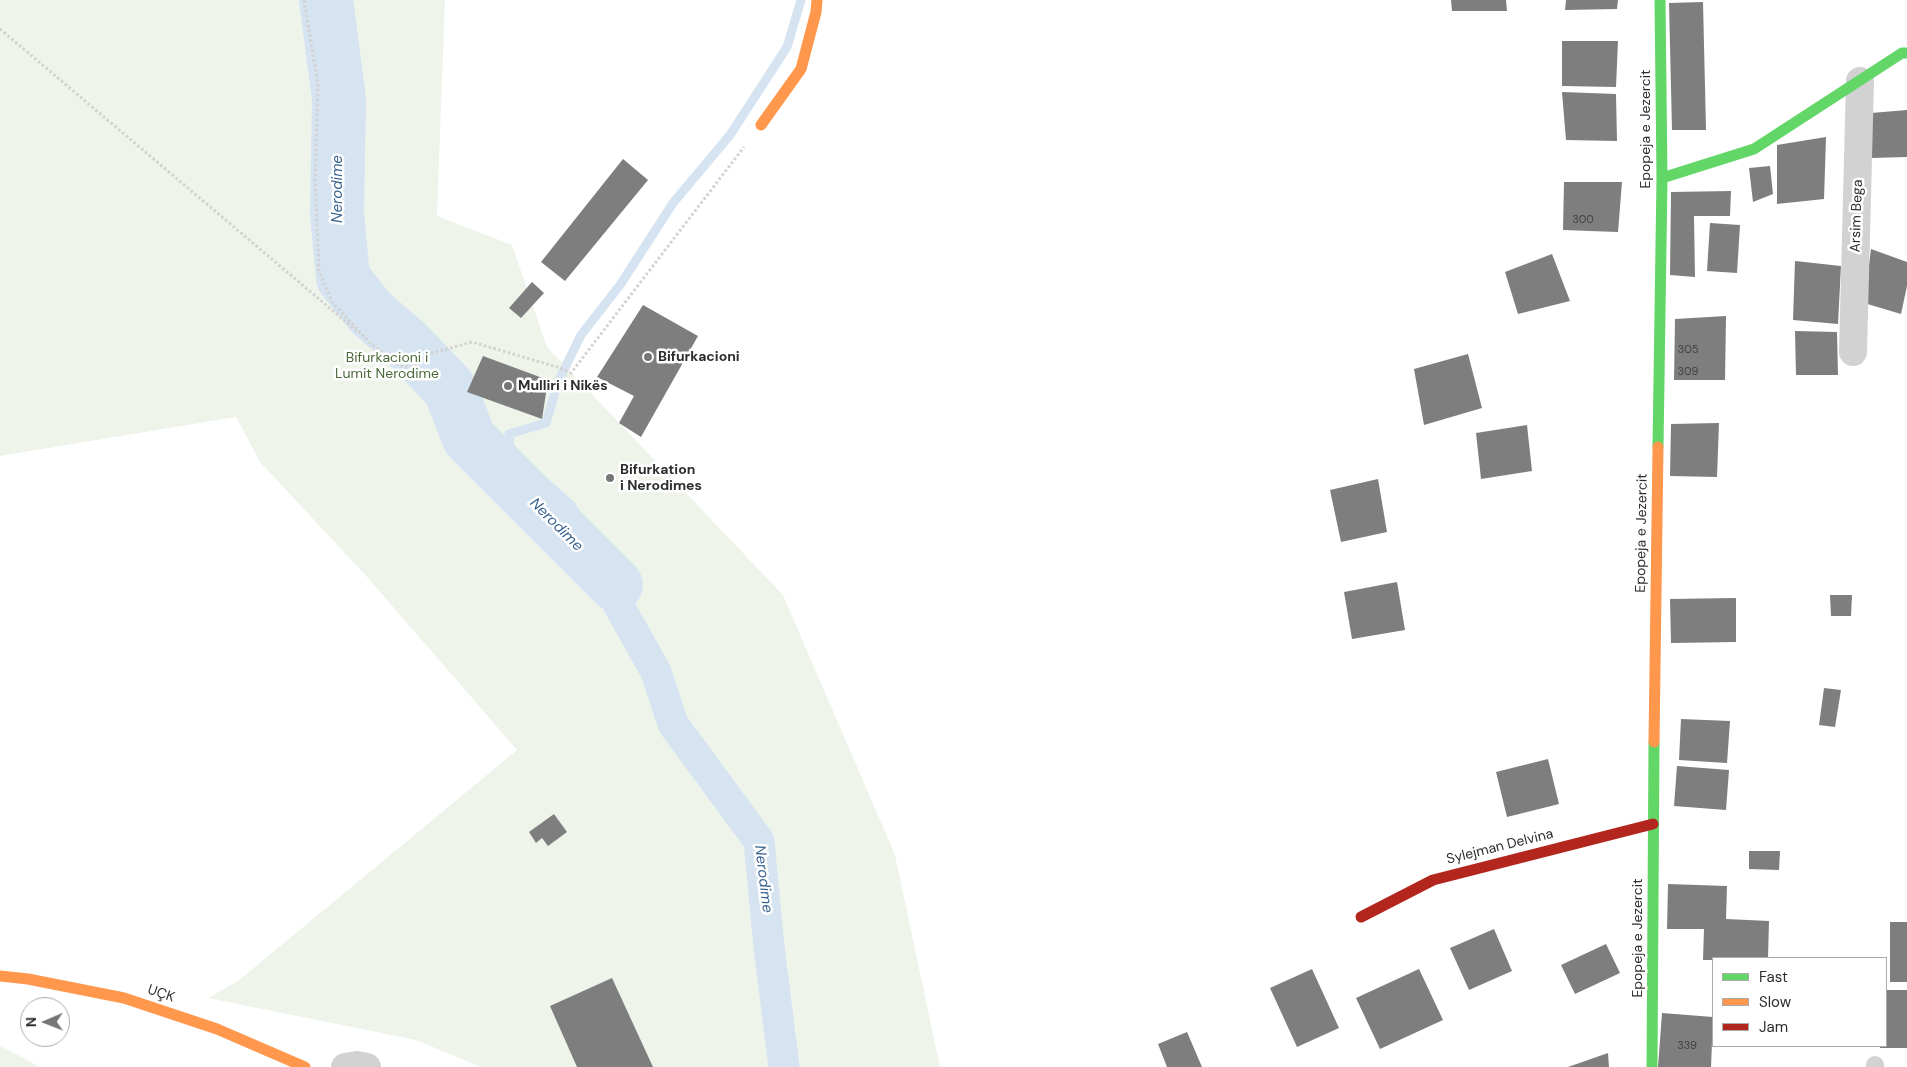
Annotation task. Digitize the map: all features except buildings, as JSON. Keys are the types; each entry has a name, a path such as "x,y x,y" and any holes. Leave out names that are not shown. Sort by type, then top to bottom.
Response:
{"main road":[{"path":"761,125 801,69 816,12 817,0"},
{"name":"Epopeja e Jezercit","path":"1652,1067 1653,824 1662,178 1660,0"},
{"path":"1662,178 1754,149 1902,53 1907,53"},
{"name":"Sylejman Delvina","path":"1361,917 1433,880 1653,824"},
{"name":"UÇK","path":"0,976 28,979 124,998 217,1029 305,1067"}],"street":[{"name":"Arsim Bega","path":"1853,352 1860,81"},
{"path":"345,1067 356,1065 367,1067"}],"path":[{"path":"304,0 318,85 315,181 319,271 332,302 370,343"},
{"path":"0,29 370,343 400,366 415,366 429,354 472,342 557,367 571,374 761,125"}],"green space":[{"name":"Bifurkacioni i Lumit Nerodime","path":"0,0 445,0 437,216 512,245 547,347 783,595 895,855 940,1067 481,1067 416,1040 208,998 238,981 517,750 368,578 260,462 236,417 0,456"},
{"path":"0,1046 14,1053 40,1067 0,1067"}],"waterway":[{"name":"Nerodime","path":"326,0 339,99 337,214 343,278 371,313 407,344 450,389 469,438 616,585"},
{"path":"616,585 571,505 510,452 509,434 546,423 558,382 581,335 620,285 673,203 730,135 787,47 801,0"},
{"name":"Nerodime","path":"616,585 619,606 656,672 673,724 759,841 769,947 784,1067"}],"traffic: fast":[{"path":"1658,447 1662,178 1660,0"},
{"path":"1662,178 1754,149 1902,53 1907,53"},
{"path":"1652,1067 1654,742"}],"traffic: slow":[{"path":"761,125 801,69 816,12 817,0"},
{"path":"1654,742 1658,447"},
{"path":"0,976 28,979 124,998 217,1029 305,1067"}],"traffic: jam":[{"path":"1361,917 1433,880 1653,824"}],"place":[{"name":"Bifurkacioni","path":"648,357"},
{"name":"Mulliri i Nikës","path":"508,386"},
{"name":"Bifurkation i Nerodimes","path":"610,478"}]}
